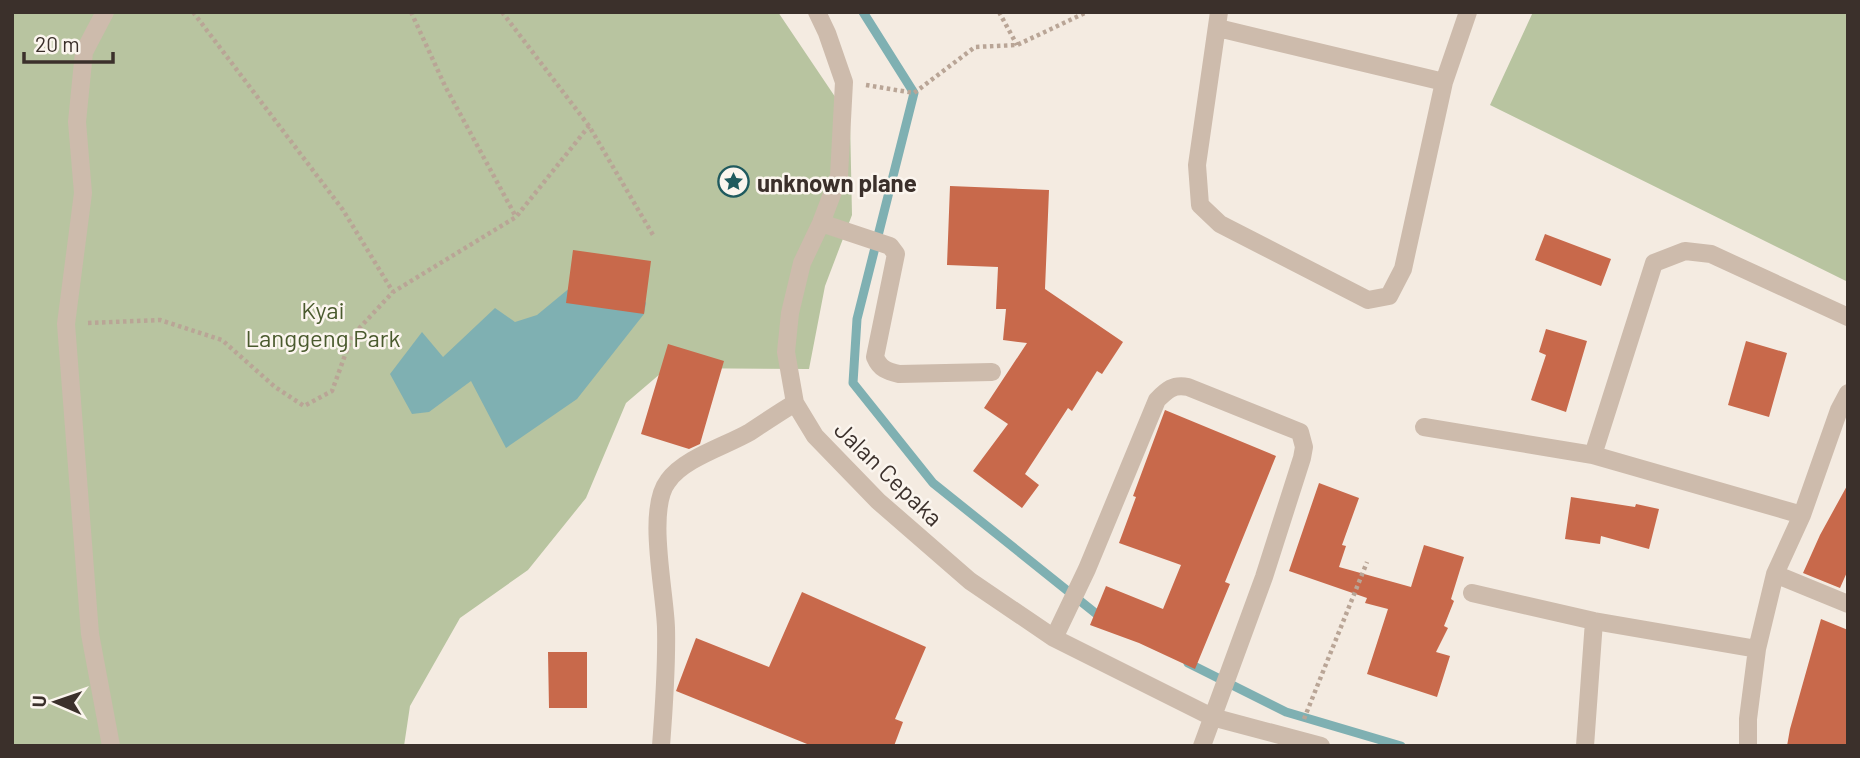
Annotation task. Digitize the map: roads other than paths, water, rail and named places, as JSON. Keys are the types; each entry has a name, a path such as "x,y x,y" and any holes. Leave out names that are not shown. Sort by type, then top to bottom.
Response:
{"street":[{"path":"105,12 84,52 77,122 83,193 66,324 90,634 111,746"},
{"name":"Jalan Cepaka","path":"817,12 844,82 839,176 803,262 790,313 786,352 795,403 815,436 878,501 970,581 1054,638 1212,717 1321,746"},
{"path":"1444,82 1219,20 1197,165 1200,205 1220,224 1368,300 1389,296 1403,269 1444,82 1468,12"},
{"path":"821,223 890,246 896,254 876,358 879,366 899,374 992,372"},
{"path":"1593,455 1654,263 1685,251 1711,254 1848,317"},
{"path":"1054,638 1087,569 1157,400 1166,391 1180,385 1188,387 1295,429 1303,437 1302,458 1264,577 1202,746"},
{"path":"1748,746 1748,719 1757,649 1775,574 1844,412 1848,393"},
{"path":"661,746 666,680 666,628 657,522 660,496 668,480 687,464 749,432 795,403"},
{"path":"1424,427 1593,455 1802,515"},
{"path":"1775,574 1848,604"},
{"path":"1472,593 1594,621 1757,649"},
{"path":"1585,746 1594,621"}],"water":[{"path":"583,277 635,283 646,303 644,314 577,399 506,448 471,381 429,412 412,414 390,374 422,332 443,357 495,308 515,322 537,315"}],"waterway":[{"path":"863,12 914,93 857,319 853,383 933,483 1104,620"},
{"path":"1188,663 1286,712 1401,746"}],"place":[{"name":"unknown plane","path":"734,182"}],"park label":[{"name":"Kyai Langgeng Park","path":"323,323"}]}
